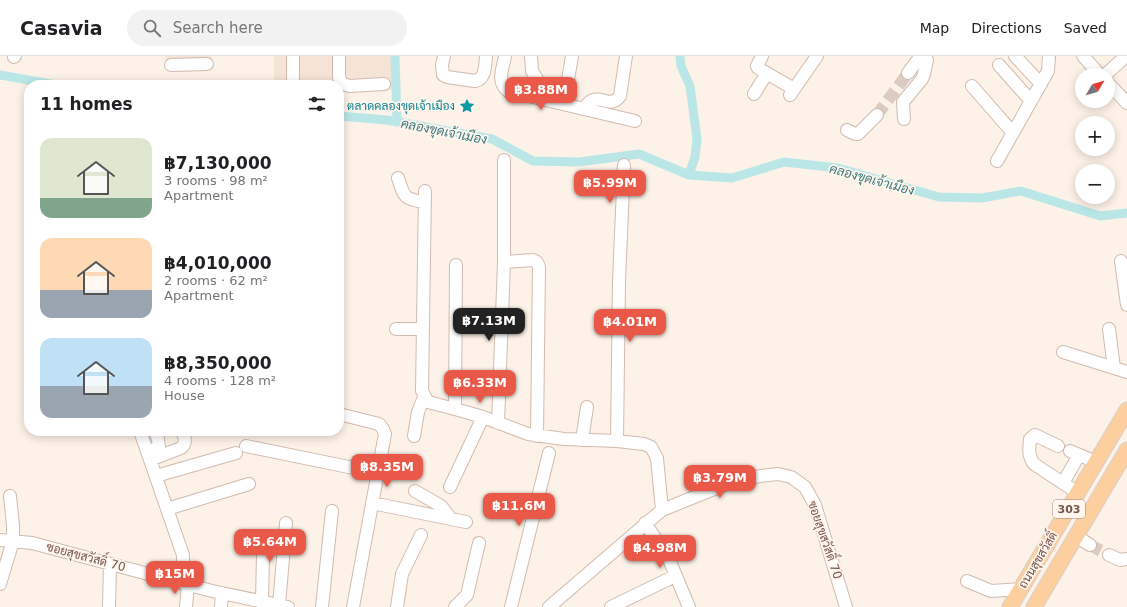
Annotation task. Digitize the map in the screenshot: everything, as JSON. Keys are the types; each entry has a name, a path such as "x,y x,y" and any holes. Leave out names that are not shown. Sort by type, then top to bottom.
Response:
{"main road":[{"name":"ถนนสุขสวัสดิ์","path":"1010,607 1127,410"},
{"name":"ถนนสุขสวัสดิ์","path":"1034,607 1127,450"}],"street":[{"path":"293,56 293,79"},
{"path":"339,56 340,80"},
{"path":"444,56 442,65 443,74 475,81 482,77 486,56"},
{"path":"505,56 501,82 503,87 508,91 635,121"},
{"path":"531,56 532,71 539,86 539,98"},
{"path":"564,104 572,56"},
{"path":"583,108 592,100 612,102 617,100 620,96 626,56"},
{"path":"762,56 757,66 792,92 815,57"},
{"path":"1015,56 1041,84"},
{"path":"998,160 1041,84 1049,62 1038,56"},
{"path":"1084,56 1094,68"},
{"path":"1113,68 1126,56"},
{"path":"908,73 924,57"},
{"path":"904,119 902,102 922,79 924,74 924,57"},
{"path":"171,64 206,64"},
{"path":"999,65 1031,101"},
{"path":"754,94 767,73"},
{"path":"344,84 349,86 384,84"},
{"path":"972,86 1013,133"},
{"path":"1115,91 1127,103"},
{"path":"847,130 858,134 877,115"},
{"path":"498,423 504,262 504,160"},
{"path":"617,442 619,281 624,165"},
{"path":"398,178 402,192 410,200 425,196 422,391 424,397 432,404 455,409 537,436 644,444 651,447 657,458 662,510"},
{"path":"504,262 533,260 537,262 539,267 537,436"},
{"path":"1121,261 1127,304"},
{"path":"455,409 456,265"},
{"path":"396,328 423,329"},
{"path":"1109,329 1114,368"},
{"path":"1062,352 1127,372"},
{"path":"414,436 418,412 424,397"},
{"path":"582,440 586,407"},
{"path":"344,415 379,424 385,434 353,607"},
{"path":"450,487 482,418"},
{"path":"1058,446 1035,435 1030,439 1029,456 1034,464 1078,493"},
{"path":"142,436 183,555 186,607"},
{"path":"149,456 159,446 157,436"},
{"path":"149,456 181,448 185,441 184,436"},
{"path":"156,476 241,449 378,473"},
{"path":"511,607 549,453"},
{"path":"1062,483 1074,453 1096,462"},
{"name":"ซอยสุขสวัสดิ์ 70","path":"549,607 645,523 662,510 729,483 760,476 778,474 792,477 805,487 815,505 846,607"},
{"path":"167,509 249,484"},
{"path":"415,491 441,506 451,519"},
{"path":"0,584 13,541 14,525 10,496"},
{"path":"372,503 466,522"},
{"path":"322,607 332,511"},
{"path":"284,606 286,523"},
{"path":"645,523 668,557 688,606"},
{"path":"396,607 402,574 420,536"},
{"path":"1076,536 1090,545"},
{"name":"ซอยสุขสวัสดิ์ 70","path":"0,540 32,543 222,593 284,606"},
{"path":"455,607 467,595 479,543"},
{"path":"262,601 263,554"},
{"path":"1109,555 1120,560 1127,559"},
{"path":"110,564 110,607"},
{"path":"611,607 675,576"},
{"path":"967,582 991,590 1021,589"},
{"path":"221,607 222,593"}],"shaded area":[{"path":"166,56 212,56 212,70 167,71"},
{"path":"274,56 393,56 392,90 344,91 344,80 274,80"}],"waterway":[{"path":"395,56 397,122"},
{"path":"680,56 681,66 690,86 697,139 695,157 689,175"},
{"name":"คลองขุดเจ้าเมือง","path":"0,75 28,80"},
{"name":"คลองขุดเจ้าเมือง","path":"344,116 387,120 492,139 533,161 579,162 639,154 689,175 732,178 784,162 838,168 939,197 982,198 1021,191 1100,216 1127,213"}],"tunnel":[{"path":"877,115 908,73"},
{"path":"1090,545 1109,555"}],"place":[{"name":"ตลาดคลองขุดเจ้าเมือง","path":"467,106"}]}
